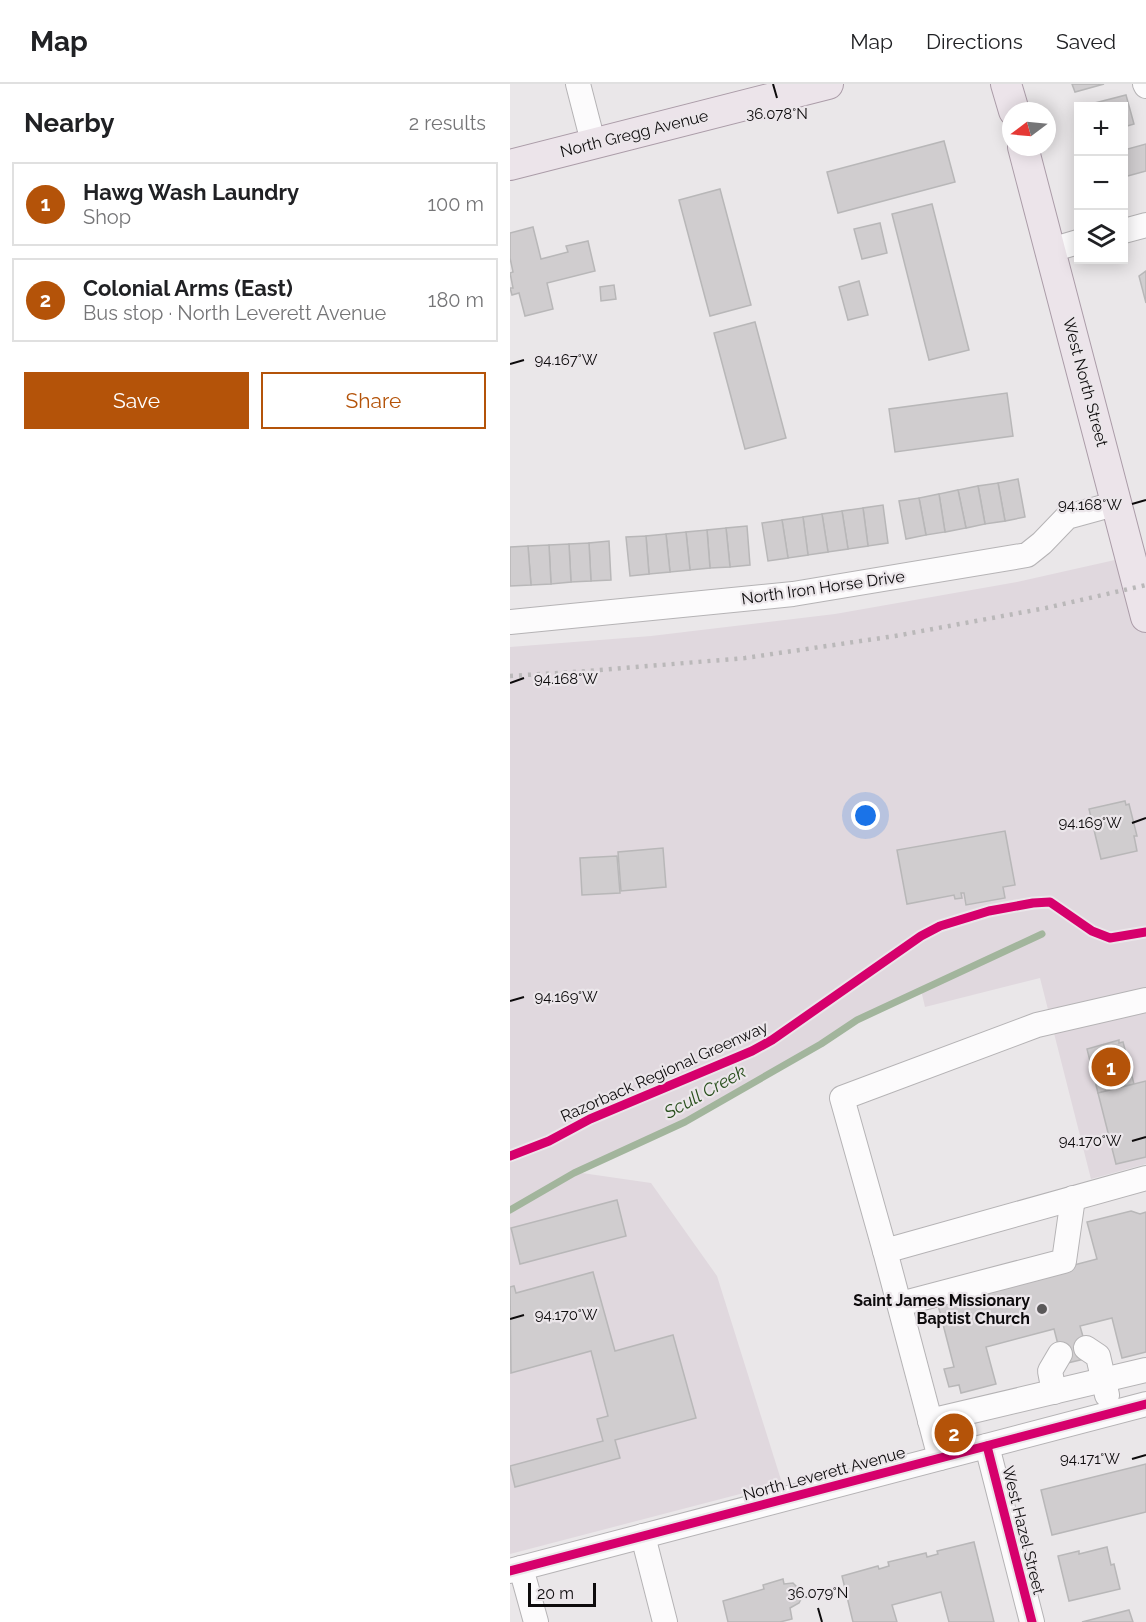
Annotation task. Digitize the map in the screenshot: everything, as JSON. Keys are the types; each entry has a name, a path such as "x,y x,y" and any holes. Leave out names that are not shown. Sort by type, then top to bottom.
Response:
{"main road":[{"name":"North Gregg Avenue","path":"510,165 593,142 828,84"},
{"path":"1006,84 1011,102"},
{"name":"West North Street","path":"1027,156 1065,246 1118,503 1146,617"}],"street":[{"path":"578,84 593,142"},
{"path":"1128,230 1146,225"},
{"name":"North Iron Horse Drive","path":"510,622 793,594 1027,555 1067,517 1118,503"},
{"path":"940,1458 900,1304 842,1098 1037,1025 1146,1000"},
{"path":"885,1251 1146,1178"},
{"path":"900,1304 1064,1261 1073,1198"},
{"path":"1086,1348 1098,1356 1112,1412"},
{"path":"1054,1392 1050,1371 1060,1354"},
{"path":"930,1421 1146,1370"},
{"name":"North Leverett Avenue","path":"515,1570 1146,1404"},
{"name":"West Hazel Street","path":"987,1446 1032,1622"},
{"path":"643,1536 665,1622"},
{"path":"515,1570 536,1622"}],"shaded area":[{"path":"1146,553 1146,1164 1091,1179 1040,978 925,1007 921,990 857,1020 821,1044 685,1122 575,1172 651,1183 717,1276 782,1483 510,1554 510,647 651,636 835,614 1017,582"}],"building":[{"path":"1072,84 1104,84 1075,92"},
{"path":"1126,95 1128,102 1099,102"},
{"path":"1128,102 1134,124 1128,126"},
{"path":"944,141 955,182 838,213 827,172"},
{"path":"1146,144 1146,171 1128,176 1128,149"},
{"path":"720,189 751,305 710,316 679,200"},
{"path":"932,204 969,350 929,360 892,214"},
{"path":"880,223 887,253 862,259 854,229"},
{"path":"533,227 541,259 568,252 566,246 588,241 595,271 547,283 553,309 525,316 519,293 512,295 510,288 513,288 510,273 513,272 510,258 510,233"},
{"path":"1146,271 1146,303 1139,276"},
{"path":"859,281 868,315 848,320 839,287"},
{"path":"614,285 616,299 601,301 600,287"},
{"path":"755,322 786,438 745,449 714,333"},
{"path":"1007,393 1013,436 895,452 889,409"},
{"path":"1018,479 1025,517 1005,521 998,483"},
{"path":"998,483 1005,521 985,524 978,486"},
{"path":"978,486 985,524 966,528 958,490"},
{"path":"958,490 966,528 945,532 939,494"},
{"path":"939,494 945,532 926,535 919,498"},
{"path":"919,498 926,535 906,539 899,501"},
{"path":"883,505 888,543 868,546 863,508"},
{"path":"863,508 868,546 848,549 842,511"},
{"path":"842,511 848,549 828,552 822,514"},
{"path":"822,514 828,552 808,555 803,517"},
{"path":"803,517 808,555 788,558 782,520"},
{"path":"782,520 788,558 768,561 762,523"},
{"path":"747,526 750,565 730,567 726,528"},
{"path":"726,528 730,567 710,568 707,530"},
{"path":"707,530 710,568 690,570 686,532"},
{"path":"686,532 690,570 670,572 666,534"},
{"path":"666,534 670,572 649,574 646,536"},
{"path":"646,536 649,574 630,576 626,537"},
{"path":"609,541 611,580 591,581 589,543"},
{"path":"589,543 591,581 571,582 569,544"},
{"path":"569,544 571,582 551,584 549,545"},
{"path":"549,545 551,584 531,585 528,546"},
{"path":"528,546 531,585 510,586 510,547"},
{"path":"1125,801 1126,805 1129,804 1137,836 1134,836 1137,851 1101,859 1089,809"},
{"path":"1005,831 1015,885 1003,887 1005,898 966,905 964,893 961,893 962,898 955,899 954,895 907,904 897,850"},
{"path":"663,848 666,887 621,891 618,852"},
{"path":"617,856 620,893 582,895 580,858"},
{"path":"1119,1040 1119,1043 1123,1042 1134,1084 1098,1093 1087,1049"},
{"path":"1146,1081 1146,1157 1116,1164 1098,1093"},
{"path":"617,1200 626,1236 520,1264 511,1228"},
{"name":"Saint James Missionary Baptist Church","path":"1131,1211 1140,1214 1146,1212 1146,1352 1122,1358 1112,1318 1080,1326 1089,1358 1063,1364 1054,1329 986,1347 996,1384 961,1393 959,1385 949,1387 944,1369 954,1367 937,1301 1097,1259 1087,1222"},
{"path":"593,1272 615,1351 673,1335 696,1418 615,1440 620,1458 515,1487 510,1466 603,1441 597,1419 608,1416 591,1351 511,1373 510,1287 514,1286 516,1293"},
{"path":"1146,1464 1146,1512 1052,1535 1041,1490"},
{"path":"974,1542 994,1622 949,1622 941,1592 892,1605 897,1622 853,1622 842,1576 878,1566 879,1569 889,1566 888,1562 926,1553 927,1557 938,1554 937,1551"},
{"path":"1107,1547 1120,1589 1069,1601 1058,1556 1079,1551 1079,1554"},
{"path":"783,1579 784,1584 793,1583 802,1592 799,1603 790,1608 792,1619 780,1622 728,1622 723,1601 764,1589 763,1585"},
{"path":"1129,1610 1133,1622 1082,1622"}],"waterway":[{"name":"Scull Creek","path":"510,1210 574,1173 685,1122 821,1044 857,1020 1042,934"}],"railway":[{"path":"510,676 745,658 895,636 1046,608 1146,585"}],"cycle path":[{"name":"Razorback Regional Greenway","path":"510,1156 549,1141 590,1119 752,1051 772,1040 921,936 940,926 989,911 1050,902 1092,931 1110,938 1146,932"},
{"path":"510,1571 1146,1404"},
{"path":"987,1446 1032,1622"}],"place":[{"name":"Hawg Wash Laundry","path":"1111,1067"},
{"name":"Saint James Missionary Baptist Church","path":"1042,1309"},
{"name":"Colonial Arms (East)","path":"954,1433"}]}
